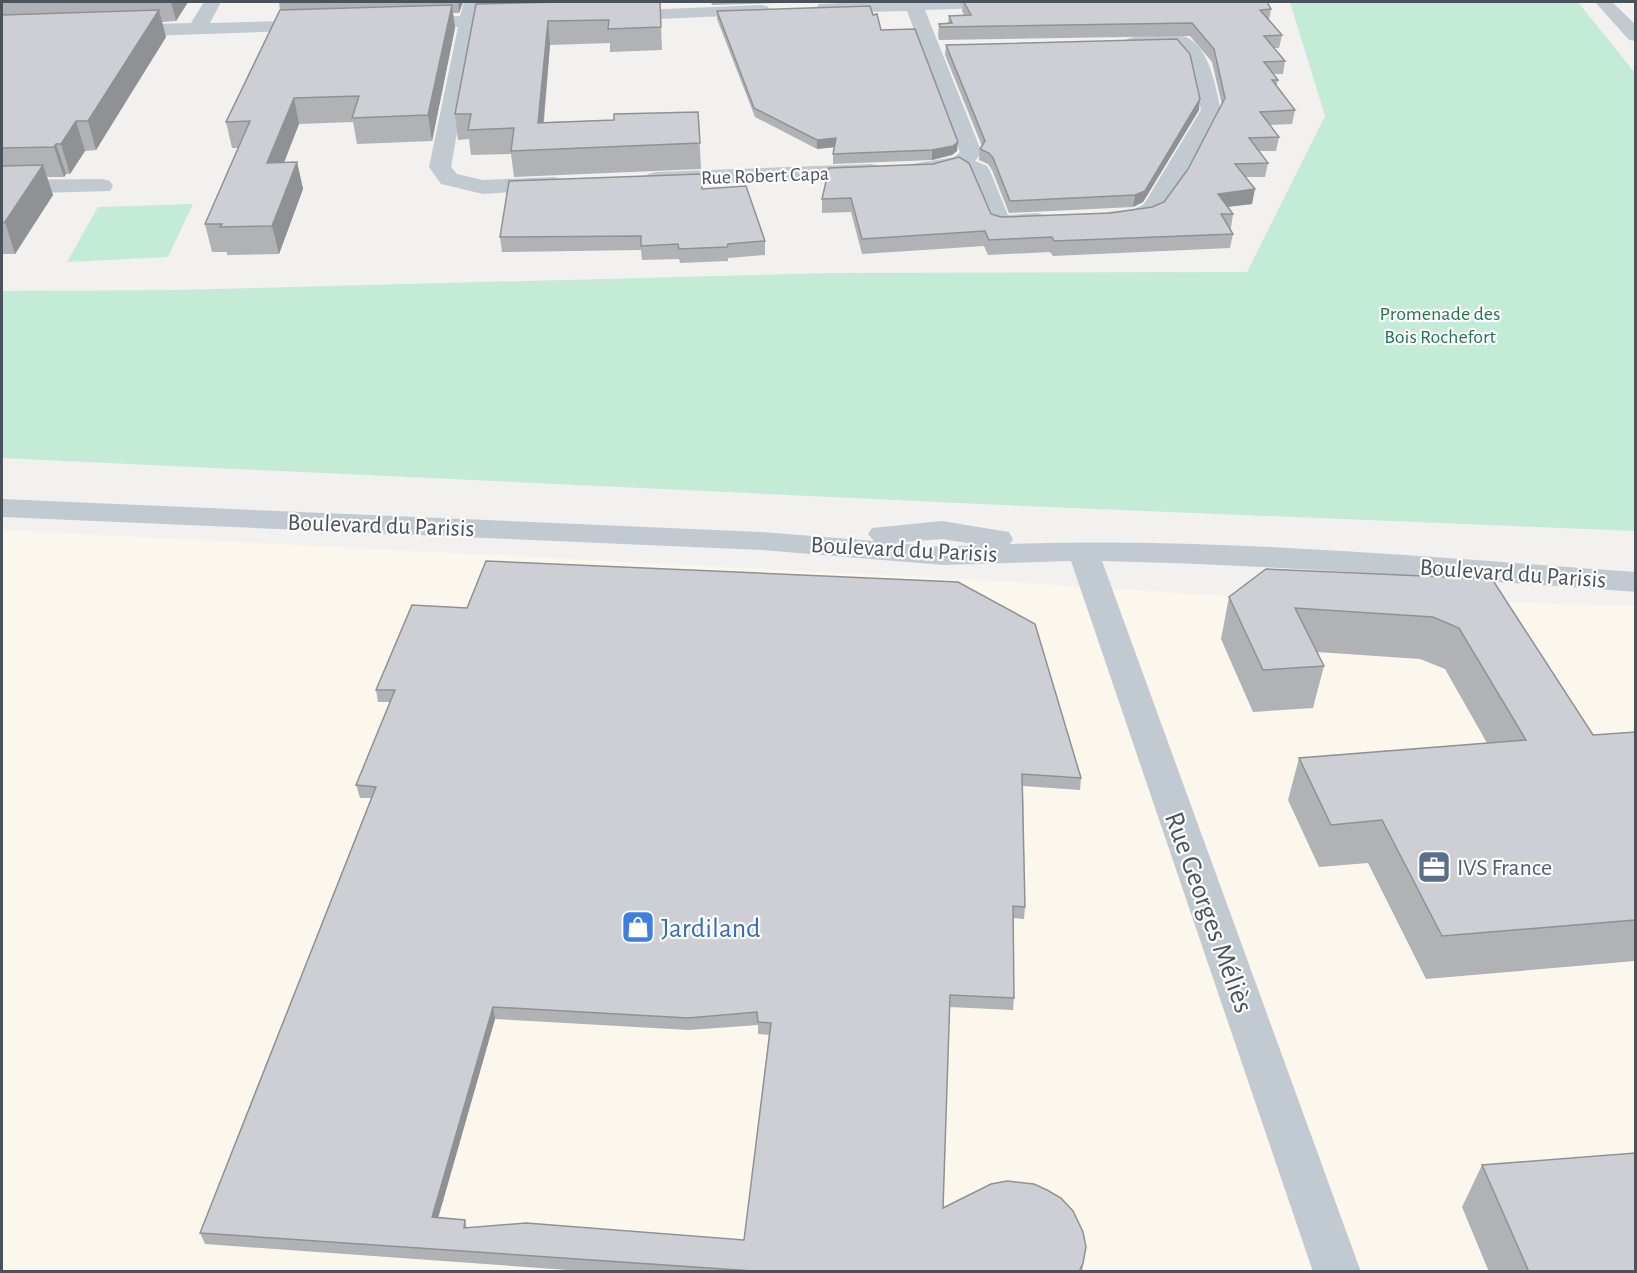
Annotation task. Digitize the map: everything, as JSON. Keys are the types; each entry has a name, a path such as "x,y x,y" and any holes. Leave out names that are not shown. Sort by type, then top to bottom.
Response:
{"street":[{"path":"197,29 212,2"},
{"path":"801,9 914,3 1015,2"},
{"path":"1604,2 1635,36"},
{"path":"1626,2 1635,12"},
{"path":"914,3 971,153 970,167 1000,222 1054,219"},
{"path":"248,27 257,8"},
{"path":"595,16 778,10"},
{"path":"394,23 470,11 538,18"},
{"path":"470,11 440,167 449,179 483,187 575,183"},
{"path":"104,32 334,25"},
{"path":"1090,218 1138,216 1153,209 1211,110 1200,62 1181,41 1110,43"},
{"path":"931,48 955,48"},
{"name":"Rue Robert Capa","path":"632,180 970,167"},
{"path":"2,188 102,186"},
{"name":"Boulevard du Parisis","path":"2,508 761,542 943,556 1083,551 1212,554 1635,582"},
{"name":"Rue Georges Méliès","path":"1083,551 1337,1272"},
{"name":"Boulevard du Parisis","path":"1390,564 1635,564"}],"shaded area":[{"path":"2,530 994,581 1222,596 1635,606 1635,1271 2,1271"}],"green space":[{"name":"Promenade des Bois Rochefort","path":"1290,2 1578,2 1635,73 1635,531 1024,506 2,458 2,291 177,290 832,273 1247,272 1325,116"},
{"path":"193,204 168,257 67,262 98,207"}],"building":[{"path":"660,2 661,27 608,29 609,20 548,21 538,123 614,120 614,114 698,112 700,143 511,151 514,128 468,130 471,114 455,114 476,4"},
{"path":"964,2 1267,2 1271,9 1260,10 1282,35 1264,36 1285,61 1264,62 1278,80 1272,80 1295,110 1260,112 1279,137 1249,138 1268,163 1235,164 1255,189 1218,194 1233,214 1221,214 1233,234 1054,241 1052,237 989,240 985,231 862,239 851,198 822,199 829,168 933,164 959,157 969,163 991,214 1001,217 1111,213 1152,207 1164,202 1188,169 1225,98 1214,49 1192,23 940,27 939,24 952,23 949,16 971,15"},
{"path":"452,5 428,115 352,118 359,96 294,98 267,163 297,162 272,226 220,227 222,224 205,224 250,121 226,122 280,10"},
{"path":"870,6 873,15 877,14 881,30 915,29 958,142 953,146 932,150 833,154 836,138 817,140 754,108 717,11"},
{"path":"159,10 88,121 76,121 61,144 56,144 54,147 2,148 2,15"},
{"path":"1177,39 1190,54 1200,99 1145,191 1135,195 1010,201 993,158 989,153 980,149 985,141 946,45"},
{"path":"43,165 5,222 2,223 2,166"},
{"path":"701,174 702,189 746,186 765,241 728,244 727,247 679,249 678,244 641,246 641,236 500,237 509,181"},
{"name":"Jardiland","path":"486,561 958,582 1035,624 1081,778 1022,774 1025,907 1013,906 1014,998 950,995 943,1208 991,1184 1007,1181 1034,1184 1047,1190 1061,1198 1073,1211 1083,1232 1086,1247 1079,1272 766,1272 200,1233 376,787 356,785 395,690 376,690 412,605 467,608","holes":["493,1007 688,1018 757,1012 758,1022 771,1023 744,1240 526,1223 464,1228 465,1220 432,1217"]},
{"path":"1266,569 1492,579 1593,735 1635,732 1635,920 1442,936 1382,820 1331,825 1299,758 1526,740 1459,628 1433,617 1295,608 1324,666 1263,670 1229,597"},
{"path":"1635,1153 1635,1272 1529,1272 1482,1165"}],"place":[{"name":"IVS France","path":"1434,867"},
{"name":"Jardiland","path":"638,927"}]}
